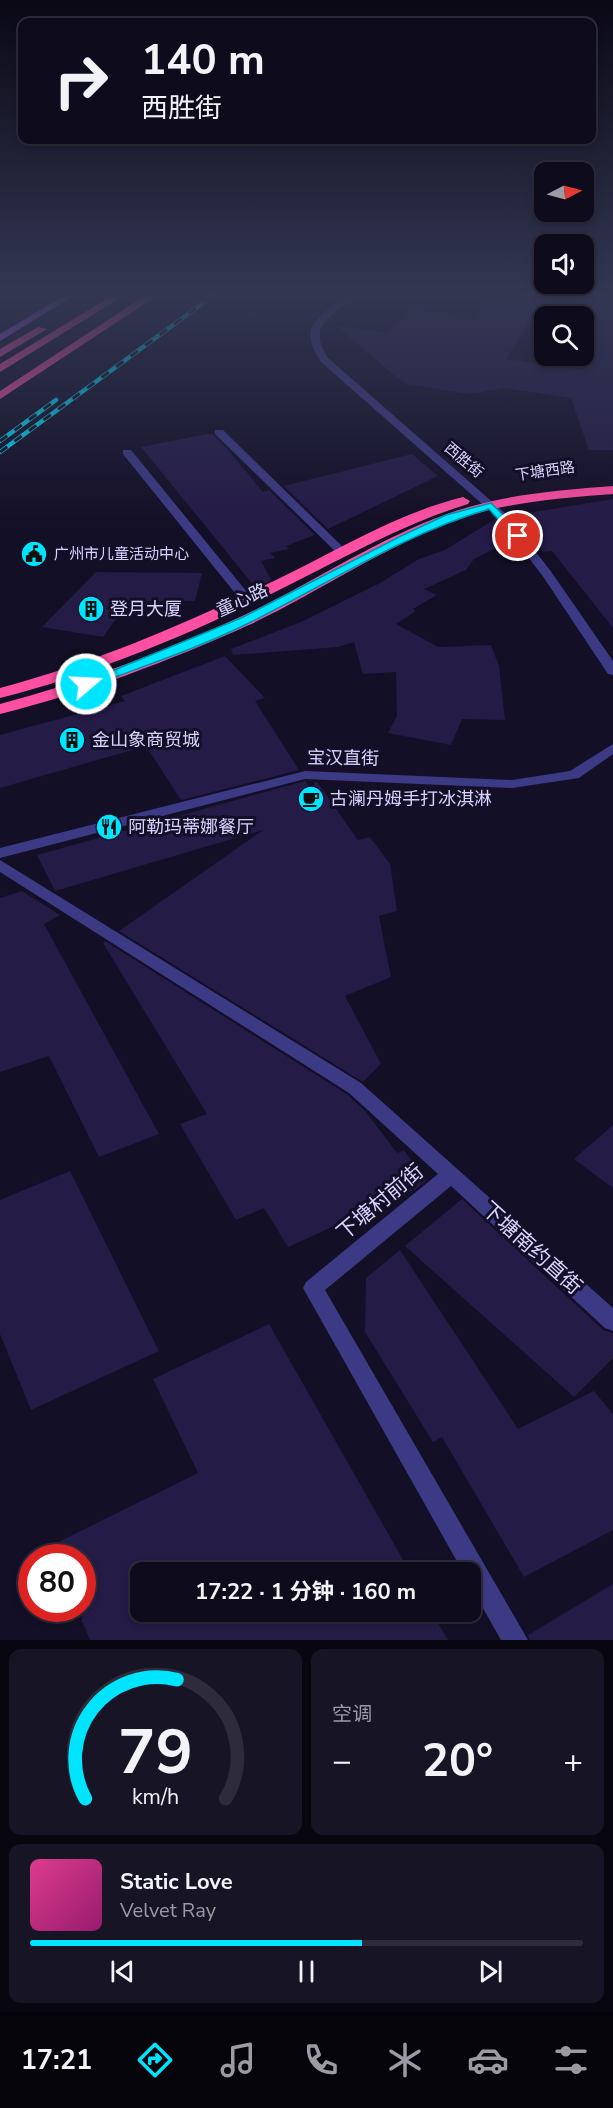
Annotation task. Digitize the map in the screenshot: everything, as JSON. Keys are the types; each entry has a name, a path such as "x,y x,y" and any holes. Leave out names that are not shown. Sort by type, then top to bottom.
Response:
{"highway":[{"path":"0,382 16,372"},
{"path":"0,389 26,372"},
{"path":"0,396 37,372"},
{"name":"下塘西路","path":"486,501 613,480"},
{"name":"下塘西路","path":"486,501 613,490"},
{"name":"童心路","path":"2,692 145,645 247,600 425,513 486,501"},
{"name":"童心路","path":"0,709 125,670 205,638 276,606 412,534 486,501"},
{"path":"0,721 34,700"}],"street":[{"name":"西胜街","path":"337,372 486,501 546,573 613,671"},
{"path":"219,432 343,553"},
{"path":"127,452 247,600"},
{"name":"宝汉直街","path":"0,854 305,775 512,784 574,775 613,747"},
{"name":"下塘村前街","path":"0,865 355,1088 451,1174 313,1288 515,1640"},
{"name":"下塘南约直街","path":"451,1174 613,1321"}],"building":[{"path":"390,372 613,372 613,450 589,450 571,398 505,388 469,394 405,384"},
{"path":"213,434 263,492 269,490 315,535 286,546 289,549 270,553 275,558 261,561 271,580 255,587 141,447"},
{"path":"412,454 438,476 328,529 284,486"},
{"path":"613,499 613,628 552,551 544,552 510,516"},
{"path":"495,519 512,540 474,559 466,570 424,589 437,595 413,609 416,611 396,624 438,647 491,645 499,666 505,720 462,719 451,745 388,733 397,716 396,672 363,674 354,642 338,647 233,655 231,649 301,622 380,583 419,559 445,550"},
{"name":"登月大厦","path":"96,572 202,573 195,601 129,601 103,637 42,627"},
{"path":"225,656 265,698 255,701 299,770 181,800 146,746 0,788 0,735 125,701 121,696"},
{"path":"305,781 312,791 317,782 358,840 370,837 390,864 397,911 379,916 391,977 345,996 381,1064 363,1082 119,931 263,830 55,891 37,855"},
{"path":"22,891 60,915 44,924 159,1134 99,1157 49,1056 0,1072 0,898"},
{"path":"105,941 348,1095 366,1112 397,1153 404,1150 426,1181 416,1189 288,1247 264,1208 236,1220 180,1124 207,1114 103,943"},
{"path":"613,1125 613,1188 574,1159"},
{"path":"70,1171 159,1351 31,1410 0,1334 0,1200"},
{"path":"462,1199 603,1330 613,1333 613,1358 574,1397 405,1246"},
{"path":"400,1250 518,1429 594,1391 613,1414 613,1530 524,1577 442,1437 433,1442 365,1332 366,1278"},
{"path":"269,1324 404,1562 130,1562 130,1622 437,1622 448,1640 90,1640 82,1622 96,1622 96,1544 54,1544 198,1473 153,1379"},
{"path":"613,1584 613,1640 530,1640 528,1635"}],"railway":[{"path":"0,452 110,372"},
{"path":"0,441 56,400"}],"place":[{"name":"广州市儿童活动中心","path":"34,554"},
{"name":"登月大厦","path":"91,609"},
{"name":"金山象商贸城","path":"72,740"},
{"name":"古澜丹姆手打冰淇淋","path":"311,799"},
{"name":"阿勒玛蒂娜餐厅","path":"109,827"}],"route":[{"path":"86,684 171,653 245,621 404,538 449,518 491,506 518,536"}]}
